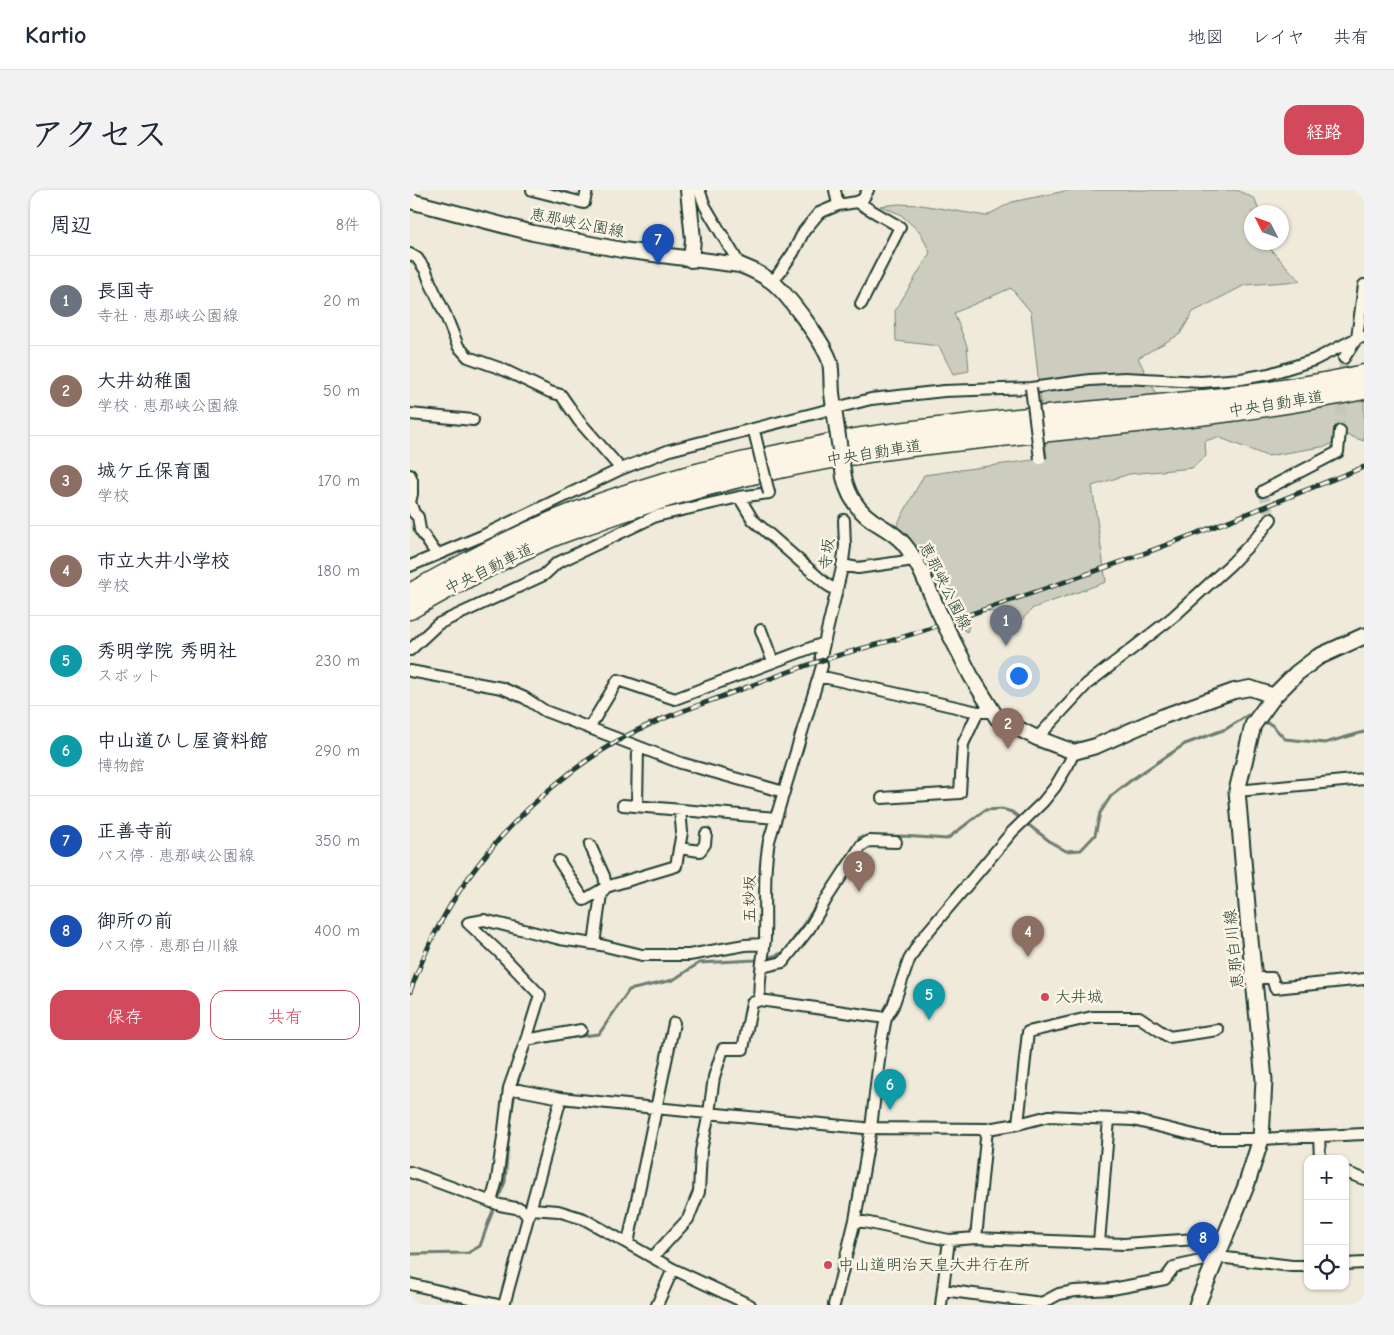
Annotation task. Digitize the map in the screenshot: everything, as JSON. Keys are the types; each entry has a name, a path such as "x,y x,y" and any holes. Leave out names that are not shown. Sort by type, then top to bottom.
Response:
{"highway":[{"name":"中央自動車道","path":"410,593 493,548 551,522 625,494 700,472 859,438 940,427 1219,398 1296,387 1364,374"},
{"name":"中央自動車道","path":"410,610 499,562 557,536 631,509 704,486 781,468 942,443 1259,408 1364,390"}],"main road":[{"path":"688,190 693,239 691,260"},
{"name":"恵那峡公園線","path":"410,201 533,233 622,250 740,265 757,271 773,282 793,305 822,346 829,360 847,490 866,516 904,544 914,560 971,676 997,718 1037,738 1074,752"},
{"name":"恵那白川線","path":"1197,1305 1246,1186 1261,1139 1264,1080 1237,791 1253,725 1274,696 1297,673 1318,657 1363,640"},
{"path":"1074,752 1096,746 1164,716 1234,691 1250,688 1274,696"}],"street":[{"path":"532,190 584,203 587,190"},
{"path":"699,190 705,206 740,265"},
{"path":"835,190 838,205"},
{"path":"773,282 793,253 804,231 819,213 838,205 857,202 863,199 868,190"},
{"path":"857,202 900,227 861,304"},
{"path":"410,254 417,258 426,271 458,346 468,357 502,369 561,396 579,421 621,469"},
{"path":"1344,358 1360,338 1364,285"},
{"path":"410,566 482,536 621,469 670,450 753,432 790,419 835,412 871,399 944,391 1031,388 1090,380 1125,378 1201,382 1241,379 1269,374 1314,360 1360,338"},
{"path":"1031,388 1040,459"},
{"path":"410,414 474,420"},
{"path":"1263,490 1338,452 1340,431"},
{"path":"410,650 438,624 544,575 557,562 656,516 739,497 769,493 753,432"},
{"path":"410,476 412,480 412,494 410,502 414,513 418,517 420,530 437,555"},
{"path":"739,497 753,520 826,584 837,591"},
{"path":"1037,738 1087,684 1173,617 1231,564 1258,536 1271,519"},
{"name":"寺坂","path":"819,676 822,666 821,656 842,565 845,546 844,520"},
{"path":"842,565 858,568 914,560"},
{"path":"761,630 773,662"},
{"path":"589,728 618,680 675,699 824,643"},
{"path":"410,671 502,688 525,698 545,711 681,763 784,792"},
{"path":"819,676 978,712 993,712"},
{"name":"五妙坂","path":"760,1000 766,922 766,854 819,676"},
{"path":"882,798 960,793 963,744 978,712"},
{"path":"637,806 638,747"},
{"path":"834,1305 855,1220 871,1128 881,1043 886,1018 893,1006 909,960 920,941 1012,832 1043,802 1055,787 1074,752"},
{"path":"1237,791 1364,779"},
{"path":"623,805 776,818"},
{"path":"559,861 584,900 606,887 676,866 682,832 680,810"},
{"path":"679,848 700,851 705,844 706,834"},
{"path":"762,967 784,962 809,929 861,846 869,841 896,842"},
{"path":"590,845 604,876 606,887 601,894 594,944"},
{"path":"496,1203 508,1088 540,995 468,923 484,920 560,939 594,944 642,955 689,955 745,945 764,944"},
{"path":"1262,978 1272,978 1275,988 1364,978"},
{"path":"653,1257 688,1219 699,1192 700,1151 709,1112 714,1077 722,1049 743,1049 752,1003 760,1000 886,1018"},
{"path":"1018,1124 1028,1032 1092,1017 1139,1017 1169,1037 1218,1030"},
{"path":"628,1243 674,1022"},
{"path":"526,1040 581,1030"},
{"path":"508,1088 561,1098 871,1128 987,1129 1049,1116 1133,1120 1211,1139 1261,1139 1364,1134"},
{"path":"504,1305 561,1098"},
{"path":"1099,1243 1109,1119"},
{"path":"976,1238 987,1129"},
{"path":"1319,1136 1320,1155"},
{"path":"410,1172 525,1213 558,1211 584,1219 673,1269 750,1305"},
{"path":"1349,1173 1364,1179"},
{"path":"855,1220 949,1240 976,1238 1124,1244 1225,1237"},
{"path":"940,1305 949,1240"},
{"path":"943,1290 1042,1304 1059,1294 1112,1289 1166,1279 1174,1267 1218,1257 1304,1266"},
{"path":"1349,1264 1364,1263"},
{"path":"657,1305 673,1269"},
{"path":"410,1284 498,1305"}],"shaded area":[{"path":"1070,190 1237,190 1255,199 1257,205 1244,205 1244,250 1272,250 1300,281 1245,285 1193,312 1180,334 1138,358 1173,427 1364,398 1364,441 1347,435 1327,446 1267,456 1218,437 1205,441 1206,456 1192,468 1129,474 1092,486 1106,582 1033,608 1015,627 997,613 985,610 972,615 967,632 956,625 951,601 933,589 897,525 924,475 1047,458 1031,312 1011,288 954,313 967,346 969,371 953,374 939,346 896,341 895,311 930,253 921,233 900,214 880,206 898,204 921,205 986,216 1012,202"}],"waterway":[{"path":"877,837 902,836 947,839 985,810 1002,809 1012,812 1052,843 1066,851 1081,850 1095,835 1100,813 1111,796 1134,778 1185,744 1226,729 1248,715 1253,717"},
{"path":"1261,721 1272,725 1285,739 1325,743 1364,732"},
{"path":"838,872 860,837 870,837"},
{"path":"558,1039 599,1034 629,990 673,980 699,963 755,960 785,952 835,877"},
{"path":"410,1254 468,1253 480,1246 505,1182 509,1128 516,1086 532,1042"}],"tunnel":[{"path":"1340,431 1344,358"},
{"path":"1263,491 1271,519"}],"railway":[{"path":"410,992 421,963 450,905 490,850 537,800 563,778 619,740 662,719 774,677 828,658 914,634 1085,575 1364,467"}],"place":[{"name":"正善寺前","path":"658,265"},
{"name":"長国寺","path":"1006,646"},
{"name":"大井幼稚園","path":"1008,749"},
{"name":"城ケ丘保育園","path":"859,892"},
{"name":"市立大井小学校","path":"1028,957"},
{"name":"大井城","path":"1045,997"},
{"name":"秀明学院 秀明社","path":"929,1020"},
{"name":"中山道ひし屋資料館","path":"890,1110"},
{"name":"御所の前","path":"1203,1263"},
{"name":"中山道明治天皇大井行在所","path":"828,1265"}]}
